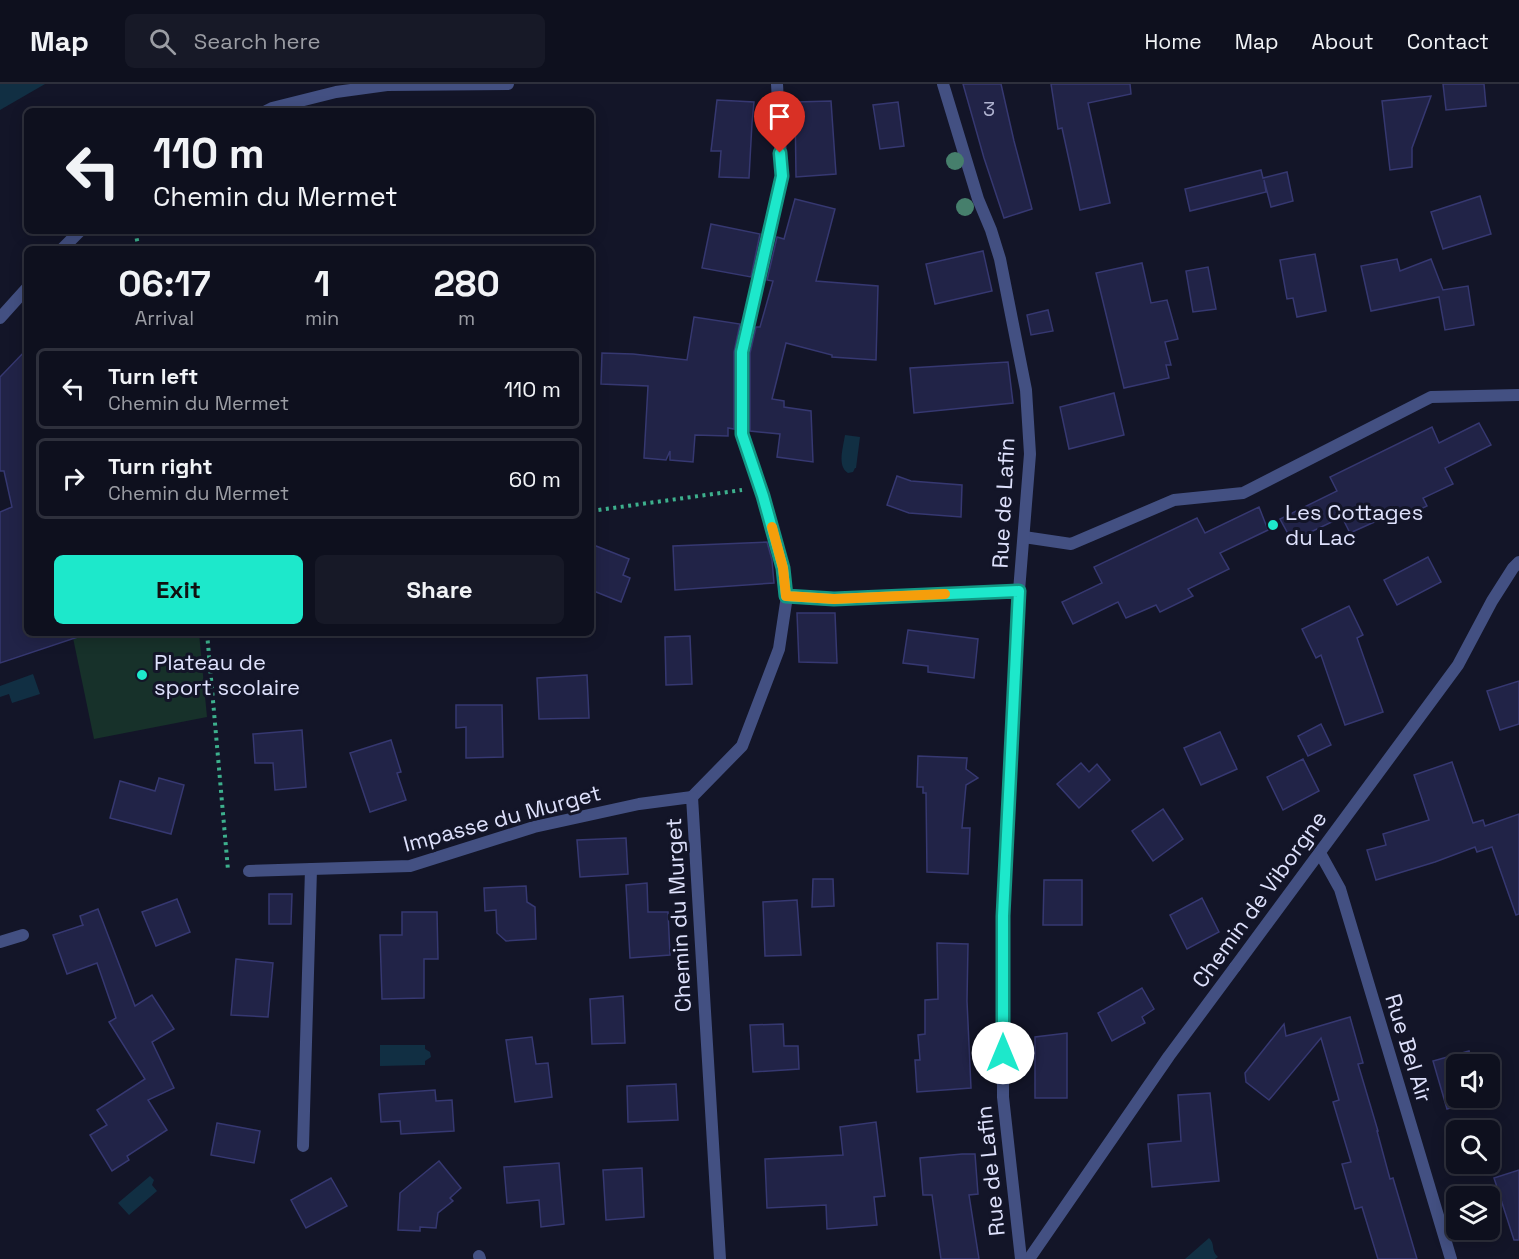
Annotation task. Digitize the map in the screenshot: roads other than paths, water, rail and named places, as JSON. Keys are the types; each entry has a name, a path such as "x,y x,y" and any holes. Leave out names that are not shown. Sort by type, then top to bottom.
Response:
{"street":[{"path":"272,108 336,93 387,85 508,84"},
{"name":"Chemin du Murget","path":"720,1259 692,797 742,746 779,649 786,596 783,568 742,434 742,352 782,176 777,84"},
{"name":"Rue de Lafin","path":"943,84 999,259 1026,390 1030,454 1019,591 1003,916 1003,1097 1021,1259"},
{"path":"65,246 77,234"},
{"path":"0,318 24,291"},
{"path":"1024,537 1071,544 1174,500 1243,493 1431,397 1519,395"},
{"name":"Chemin de Viborgne","path":"1029,1259 1169,1056 1458,664 1492,601 1519,562"},
{"path":"786,596 834,599 1019,591"},
{"name":"Impasse du Murget","path":"249,871 410,866 534,827 639,804 692,797"},
{"name":"Rue Bel Air","path":"1320,853 1340,890 1451,1259"},
{"path":"303,1146 311,869"},
{"path":"0,942 23,935"}],"water":[{"path":"0,84 45,84 0,110"},
{"path":"845,435 860,437 856,468 853,472 848,473 842,461"},
{"path":"33,674 40,694 12,703 9,694 0,697 0,686"},
{"path":"380,1045 425,1045 431,1057 425,1061 425,1065 380,1066"},
{"path":"150,1176 154,1180 152,1185 157,1191 129,1215 118,1203"},
{"path":"1209,1238 1218,1257 1215,1259 1185,1259"}],"place":[{"name":"Les Cottages du Lac","path":"1273,525"},
{"name":"Plateau de sport scolaire","path":"142,675"}]}
